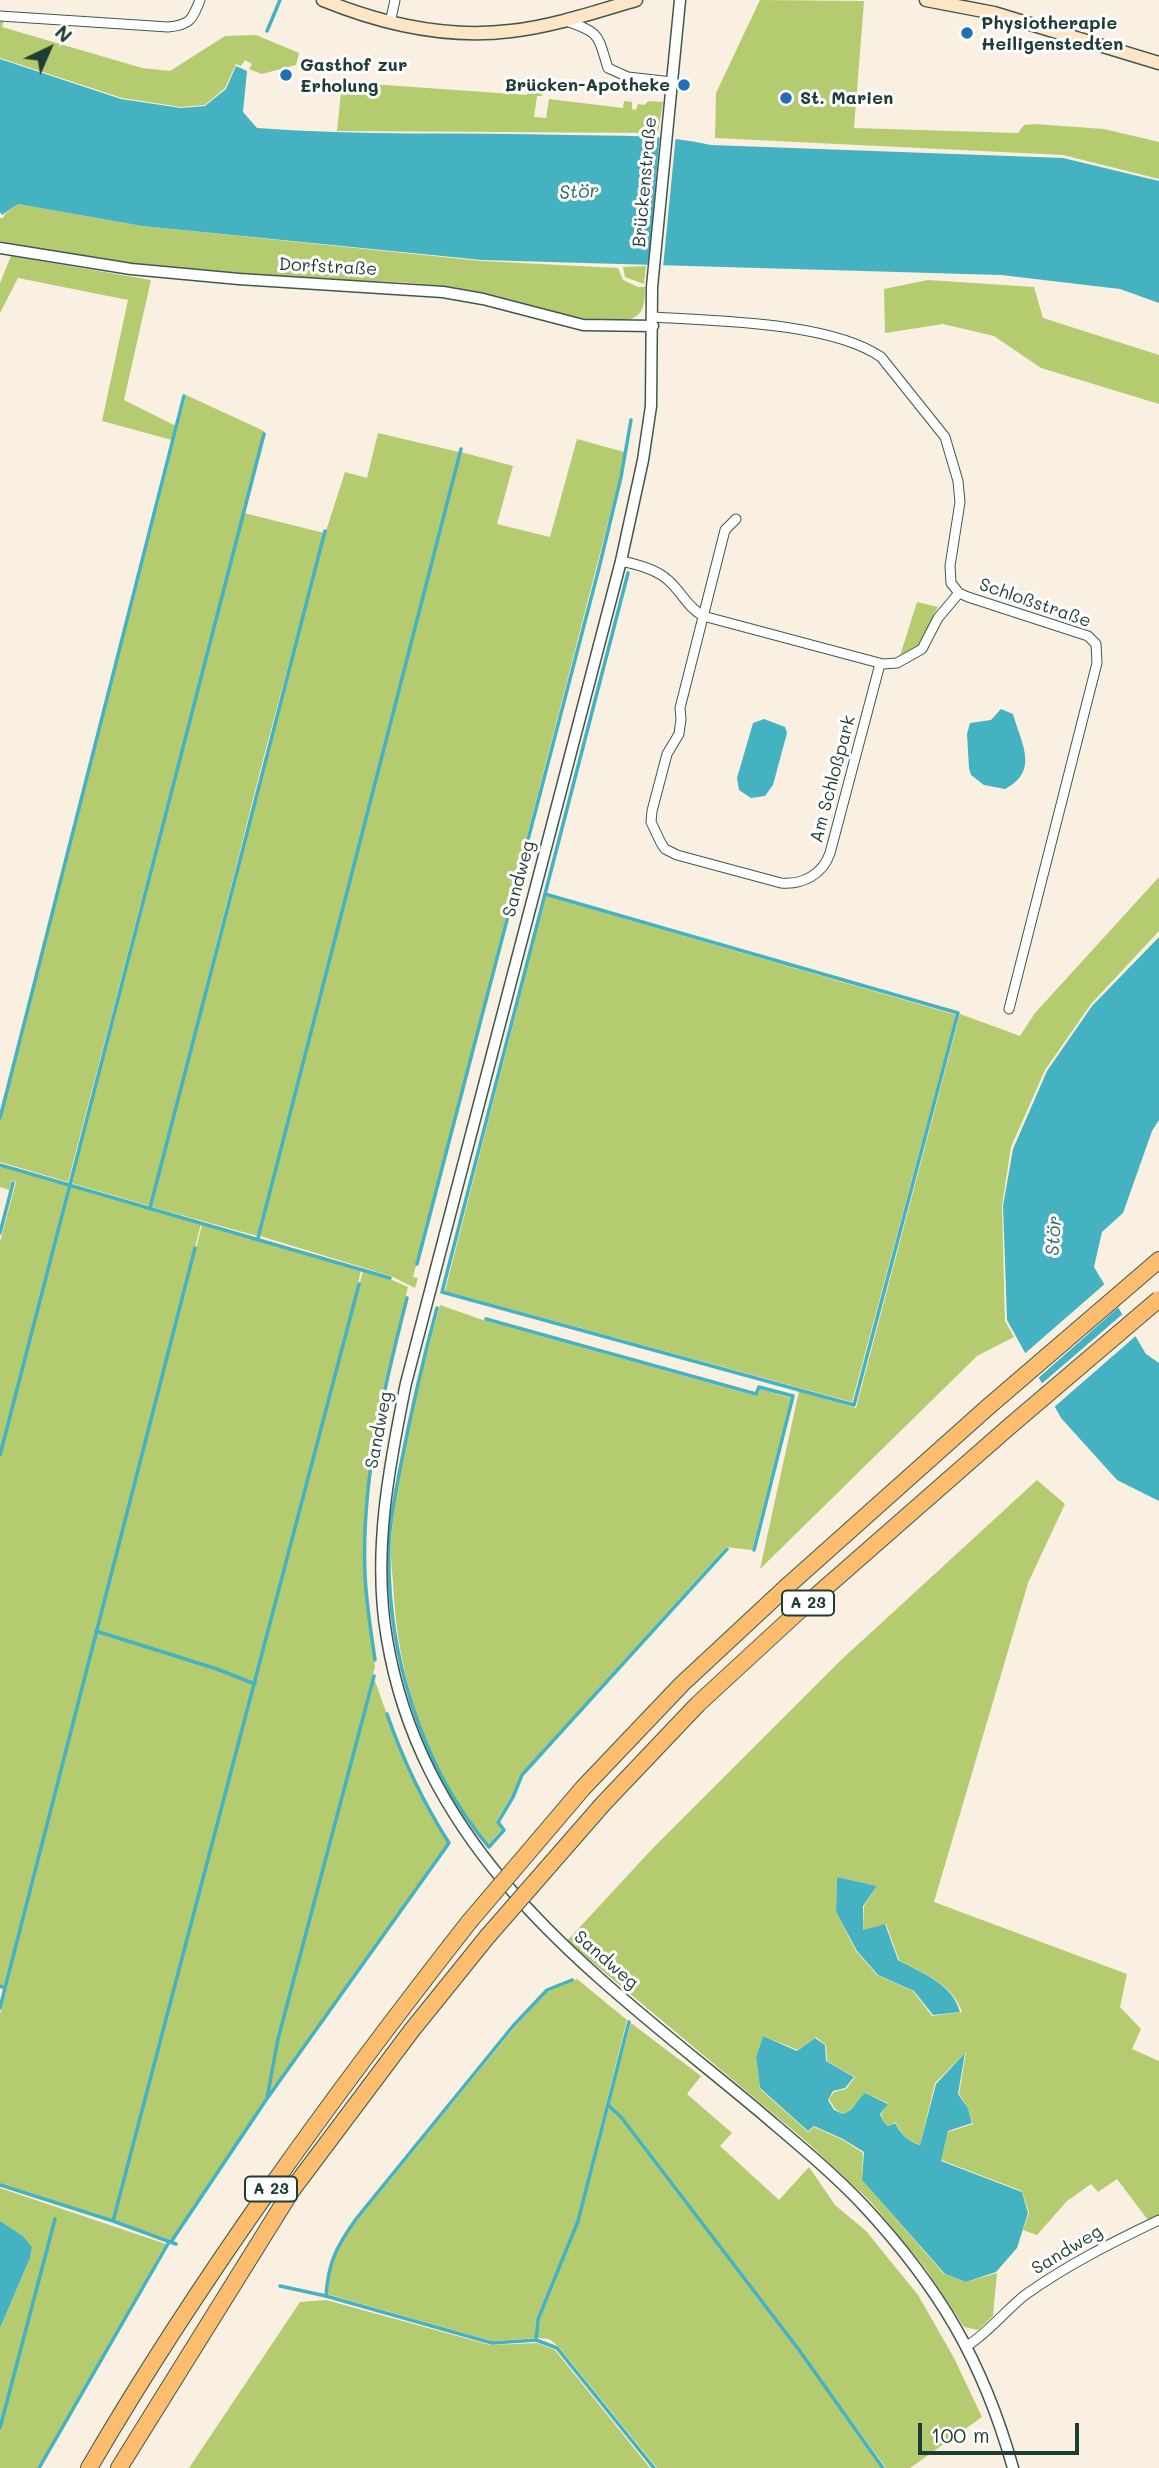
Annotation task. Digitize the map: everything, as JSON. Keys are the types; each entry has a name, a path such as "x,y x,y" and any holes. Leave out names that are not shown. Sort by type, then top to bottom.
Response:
{"highway":[{"name":"A 23","path":"89,2468 187,2311 310,2132 469,1922 583,1787 682,1684 783,1590 988,1407 1159,1260"},
{"name":"A 23","path":"119,2468 292,2190 412,2030 487,1937 603,1804 698,1704 800,1610 1159,1299"}],"main road":[{"path":"323,0 390,23 471,34 512,31 566,20 636,0"},
{"path":"926,0 963,3 1159,63"}],"street":[{"path":"0,16 182,26 189,22 200,0"},
{"path":"390,23 395,0"},
{"name":"Brückenstraße","path":"653,321 653,281 680,0"},
{"path":"566,20 593,30 608,68 628,77 672,82"},
{"name":"Dorfstraße","path":"0,248 131,269 278,282 443,292 483,299 583,325 653,321"},
{"name":"Sandweg","path":"653,321 651,406 643,460 621,561 406,1382 385,1494 382,1579 387,1639 403,1704 432,1776 451,1811 489,1866 542,1926 803,2149 862,2204 909,2257 967,2346 996,2413 1013,2468"},
{"name":"Schloßstraße","path":"653,321 798,330 846,339 867,347 881,357 945,437 960,495 951,583 959,593 1094,640 1098,650 1097,663 1009,1009"},
{"name":"Am Schloßpark","path":"736,519 725,530 680,708 679,734 667,754 652,811 651,822 665,849 677,855 781,883 791,884 805,880 822,868 830,853 880,664"},
{"path":"621,561 659,574 668,580 691,607 703,616 880,664 897,663 922,649 938,618 959,593"},
{"name":"Sandweg","path":"967,2346 1025,2296 1087,2255 1159,2220"}],"green space":[{"path":"760,0 864,1 854,128 1018,133 1024,125 1034,124 1104,129 1159,142 1159,179 1063,155 715,138 716,93"},
{"path":"0,19 4,20 2,27 142,68 170,71 225,36 256,35 299,53 296,65 262,74 249,69 252,64 245,60 241,66 236,64 225,88 205,105 181,107 122,98 0,58"},
{"path":"532,80 545,80 542,96 537,96 534,117 546,118 549,99 623,108 624,101 632,102 632,109 636,110 638,104 644,105 649,101 663,102 658,133 337,131 342,82 527,95"},
{"path":"18,204 142,226 482,261 618,268 623,280 638,287 645,287 644,300 639,314 634,317 605,322 440,286 245,276 104,260 0,241 0,218"},
{"path":"11,256 151,280 124,400 176,426 172,440 102,421 128,300 18,278 0,313 0,283"},
{"path":"646,266 644,284 625,277 623,267"},
{"path":"928,280 1034,287 1043,318 1159,355 1159,404 1041,368 994,336 943,324 885,333 884,289"},
{"path":"186,395 264,431 68,1182 0,1162 0,1122"},
{"path":"378,433 459,452 257,1236 152,1207 325,534 345,472 367,478"},
{"path":"577,439 624,452 620,476 413,1277 418,1278 415,1288 391,1276 260,1236 461,452 513,466 497,524 550,537"},
{"path":"244,513 324,533 265,752 150,1206 71,1183"},
{"path":"917,602 938,607 920,643 915,649 900,656"},
{"path":"1159,877 1159,931 1091,1004 1045,1070 1011,1147 1002,1206 1005,1321 1014,1337 977,1356 760,1569 799,1391 856,1408 960,1014 1020,1036 1035,1013"},
{"path":"546,896 956,1015 852,1402 445,1291"},
{"path":"0,1166 68,1185 0,1451 0,1242 16,1182 12,1180 9,1190 0,1187"},
{"path":"69,1186 201,1224 4,1986 0,1985 0,1459"},
{"path":"202,1225 361,1271 254,1683 217,1668 98,1630"},
{"path":"363,1271 408,1287 380,1404 366,1497 364,1574 375,1667 277,2039 265,2100 171,2240 114,2220"},
{"path":"440,1305 483,1320 756,1396 760,1389 791,1398 752,1550 726,1547 521,1774 496,1821 502,1829 489,1844 467,1817 432,1755 409,1688 396,1618 391,1552 394,1511 410,1422"},
{"path":"1037,1480 1065,1504 1028,1583 934,1902 1127,1974 1120,2007 1141,2029 1132,2049 1159,2061 1159,2215 1148,2220 1117,2179 1098,2192 1091,2184 1067,2201 1037,2235 1023,2230 1029,2213 1022,2191 941,2160 948,2132 973,2124 968,2108 959,2094 966,2052 935,2083 920,2145 905,2136 895,2122 888,2126 883,2121 881,2114 888,2103 865,2093 847,2112 843,2114 835,2109 829,2099 834,2092 846,2089 855,2077 827,2061 826,2045 816,2037 798,2050 763,2036 756,2057 760,2089 808,2132 814,2127 843,2140 863,2153 862,2180 944,2274 966,2282 997,2273 993,2316 978,2330 964,2327 926,2269 871,2202 807,2142 567,1941 653,1848 840,1661","holes":["837,1877 877,1886 864,1906 863,1930 886,1924 899,1960 944,1987 958,2002 962,2012 932,2016 913,1991 877,1975 856,1951 836,1912"]},
{"path":"97,1632 216,1669 253,1685 112,2219 0,2184 0,2014"},
{"path":"374,1678 406,1762 425,1803 448,1842 268,2097 279,2040"},
{"path":"577,1979 627,2020 577,2220 536,2319 535,2338 492,2341 327,2294 336,2254 357,2220 514,2028 548,1991"},
{"path":"631,2023 701,2076 687,2094 732,2133 720,2146 779,2200 809,2167 835,2205 866,2231 918,2295 954,2358 982,2417 910,2468 886,2468 622,2116 609,2104"},
{"path":"609,2107 798,2351 882,2468 657,2468 558,2346 549,2339 537,2338 539,2320 579,2221"},
{"path":"0,2188 166,2244 39,2468 0,2468 0,2432 55,2219 0,2424 0,2328 30,2258 32,2247 23,2236 0,2221"},
{"path":"326,2300 490,2345 537,2343 555,2350 650,2468 189,2468 300,2302"}],"water":[{"name":"Stör","path":"0,59 121,99 181,108 205,106 226,89 236,66 247,71 243,112 257,128 374,133 640,136 711,145 1063,158 1159,181 1159,303 1120,289 1001,275 482,260 142,226 18,204 2,215"},
{"path":"1001,709 1013,714 1025,756 1022,774 1005,789 984,785 971,775 967,734 970,723 991,720"},
{"path":"764,719 785,727 787,733 773,785 765,796 751,798 739,790 737,778 753,723"},
{"name":"Stör","path":"1159,937 1159,1120 1152,1131 1123,1213 1102,1232 1094,1267 1146,1354 1159,1363 1159,1501 1117,1480 1061,1418 1007,1320 1003,1206 1013,1149 1047,1071 1092,1006"},
{"path":"837,1877 877,1886 863,1906 863,1930 885,1924 898,1960 944,1987 951,1994 960,2012 933,2015 914,1991 878,1975 857,1951 836,1912"},
{"path":"763,2036 797,2051 815,2038 825,2045 826,2061 854,2077 845,2088 833,2091 828,2100 834,2110 843,2114 847,2112 865,2093 888,2104 880,2114 888,2126 895,2123 905,2137 920,2145 936,2084 965,2053 958,2094 968,2108 972,2123 948,2131 941,2161 1022,2192 1028,2213 1017,2248 996,2272 966,2282 945,2274 862,2180 864,2152 814,2126 808,2131 760,2088 756,2057"},
{"path":"0,2221 23,2236 32,2247 30,2258 0,2328"}],"pier":[{"path":"660,134 676,134 663,268 648,268"},
{"path":"1107,1282 1121,1305 1036,1380 1022,1356"},
{"path":"1125,1312 1138,1334 1052,1409 1039,1386"}],"waterway":[{"path":"267,31 280,0"},
{"path":"0,1118 184,396"},
{"path":"417,1264 599,568 621,477 631,420"},
{"path":"0,1455 264,434"},
{"path":"258,1238 461,449"},
{"path":"150,1208 325,531"},
{"path":"545,894 628,573"},
{"path":"545,894 958,1013 854,1405 442,1292 545,894"},
{"path":"0,1165 390,1278"},
{"path":"0,1233 13,1183"},
{"path":"5,1988 195,1248"},
{"path":"113,2221 359,1284"},
{"path":"375,1660 366,1585 365,1539 370,1469 390,1366 407,1298"},
{"path":"437,1308 393,1504 389,1544 390,1584 401,1665 426,1743 465,1815 489,1847 504,1830 498,1822 522,1775 727,1549"},
{"path":"486,1319 756,1394 759,1387 793,1396 754,1550"},
{"path":"96,1631 217,1669 255,1684"},
{"path":"267,2098 278,2039 374,1676"},
{"path":"171,2242 266,2100 449,1843 414,1780 387,1714"},
{"path":"326,2296 335,2255 356,2219 513,2026 547,1990 572,1980"},
{"path":"0,1986 5,1988 0,2008"},
{"path":"536,2340 538,2319 578,2221 629,2022"},
{"path":"608,2105 621,2117 799,2350 883,2468"},
{"path":"0,2185 176,2244"},
{"path":"0,2428 55,2219"},
{"path":"39,2468 169,2242"},
{"path":"280,2286 326,2296 492,2343 536,2340 557,2348 654,2468"}],"place":[{"name":"Physiotherapie Heiligenstedten","path":"967,33"},
{"name":"Gasthof zur Erholung","path":"286,75"},
{"name":"Brücken-Apotheke","path":"684,85"},
{"name":"St. Marien","path":"786,98"}]}
